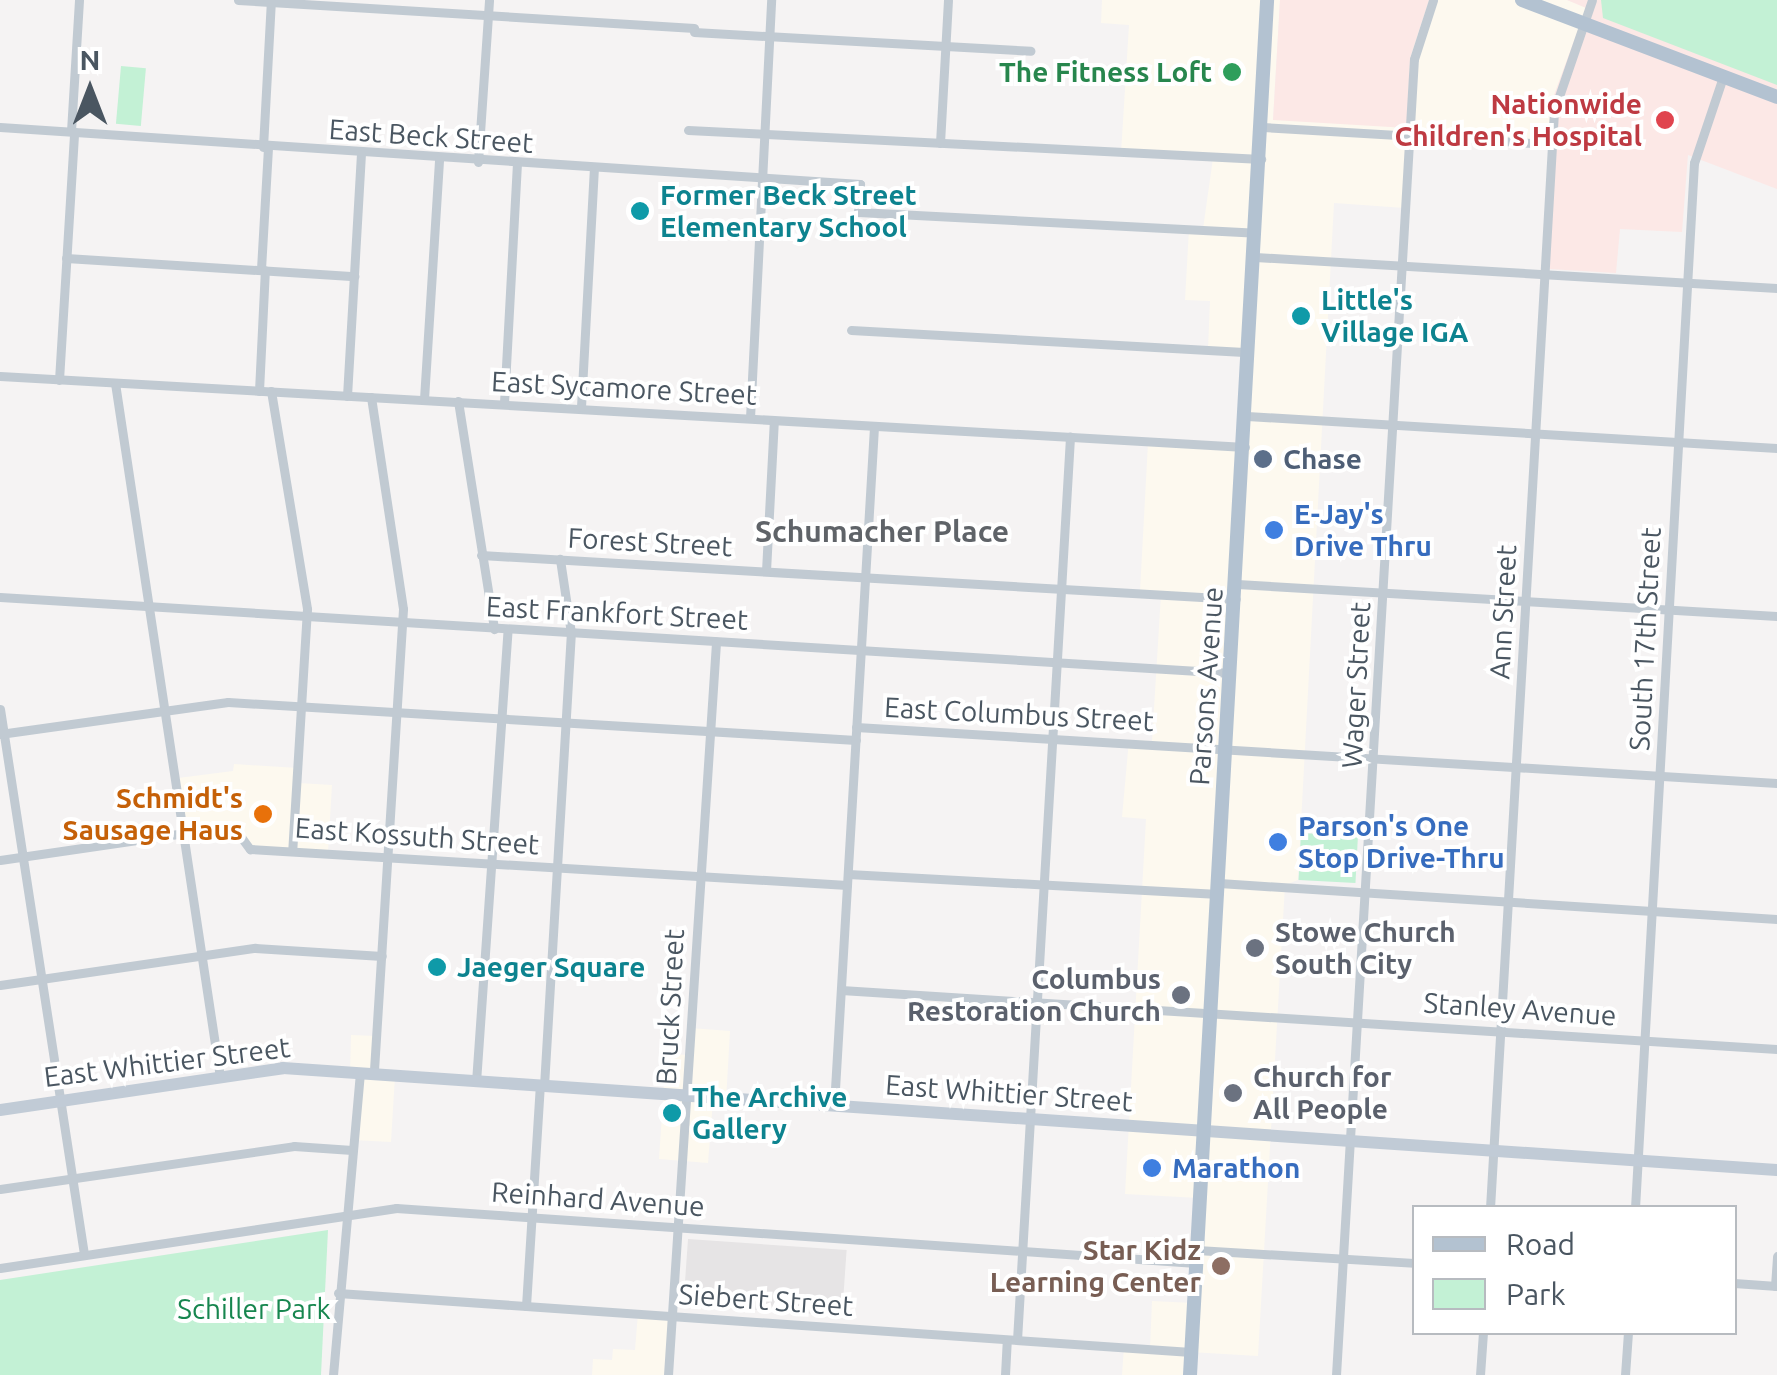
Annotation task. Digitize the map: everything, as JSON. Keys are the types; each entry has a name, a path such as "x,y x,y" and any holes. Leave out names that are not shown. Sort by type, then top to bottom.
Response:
{"main road":[{"name":"Parsons Avenue","path":"1190,1375 1256,257 1267,0"},
{"path":"1522,0 1777,97"}],"street":[{"path":"58,380 79,0"},
{"path":"238,0 1030,51"},
{"path":"478,162 488,0"},
{"path":"750,418 770,0"},
{"path":"940,143 948,0"},
{"name":"Wager Street","path":"1336,1375 1414,59 1433,0"},
{"name":"Ann Street","path":"1490,1205 1555,103 1592,0"},
{"path":"259,391 271,1"},
{"name":"South 17th Street","path":"1635,1205 1696,148 1723,77"},
{"path":"1263,126 1552,144"},
{"name":"East Beck Street","path":"0,127 478,162 860,184 858,212 1257,233"},
{"path":"688,130 1261,159"},
{"path":"347,396 361,154"},
{"path":"424,400 439,159"},
{"path":"504,403 518,164"},
{"path":"581,407 594,169"},
{"path":"1256,257 1777,288"},
{"path":"66,258 354,276"},
{"path":"851,330 1250,352"},
{"name":"East Sycamore Street","path":"0,376 1245,447"},
{"path":"115,383 220,1077"},
{"path":"271,391 306,617 292,851"},
{"path":"333,1375 352,1150 367,1074 382,956 402,623 372,397"},
{"path":"458,401 494,629"},
{"path":"1246,416 1777,448"},
{"path":"766,571 774,420"},
{"path":"834,1106 874,426"},
{"path":"1005,1375 1022,1250 1070,437"},
{"name":"Forest Street","path":"481,554 1062,588 1383,593 1777,616"},
{"path":"526,1306 568,722 571,633 560,559"},
{"name":"East Frankfort Street","path":"0,597 1231,673"},
{"path":"476,1082 508,630"},
{"name":"Bruck Street","path":"668,1375 716,642"},
{"name":"East Columbus Street","path":"2,734 228,702 856,740"},
{"path":"0,710 84,1254"},
{"name":"East Columbus Street","path":"856,726 1777,783"},
{"name":"East Kossuth Street","path":"0,860 233,826 250,849 490,864 701,876 1366,892 1777,919"},
{"path":"0,985 265,948 382,956"},
{"name":"Stanley Avenue","path":"841,990 1777,1049"},
{"name":"East Whittier Street","path":"0,1110 283,1068 1777,1170"},
{"path":"0,1189 294,1146 352,1150"},
{"name":"Reinhard Avenue","path":"0,1268 396,1208 1022,1250 1412,1263"},
{"path":"1737,1284 1776,1286 1777,1256"},
{"name":"Siebert Street","path":"338,1293 1191,1352"},
{"path":"1480,1375 1483,1335"},
{"path":"1626,1375 1628,1335"}],"shaded area":[{"path":"1102,0 1280,0 1273,120 1410,58 1429,0 1567,0 1586,7 1552,144 1411,135 1405,208 1334,203 1298,880 1285,885 1258,1356 1190,1352 1188,1375 1122,1375 1124,1346 1150,1347 1152,1301 1193,1303 1199,1198 1125,1194 1146,819 1122,817 1129,740 1152,741 1161,594 1140,591 1148,443 1245,447 1248,354 1208,349 1210,301 1185,300 1189,229 1203,229 1213,158 1121,153 1129,25 1101,23"},
{"name":"Nationwide Children's Hospital","path":"1280,0 1429,0 1410,58 1407,128 1273,120"},
{"name":"Nationwide Children's Hospital","path":"1567,0 1777,0 1777,189 1688,155 1682,232 1620,229 1616,273 1549,269 1554,95 1586,8"},
{"path":"234,764 298,768 298,783 332,785 328,852 251,847 236,825 186,831 178,778 233,771"},
{"path":"690,1028 730,1031 726,1101 713,1101 708,1163 659,1159 666,1054 689,1055"},
{"path":"351,1035 376,1036 374,1074 395,1076 391,1142 353,1140 360,1074 350,1073"},
{"path":"688,1239 847,1250 842,1316 683,1305"},
{"path":"638,1313 673,1315 669,1375 592,1375 593,1359 612,1360 613,1349 635,1350"}],"green space":[{"path":"1601,0 1777,0 1777,85 1603,18"},
{"path":"121,66 146,68 141,126 116,124"},
{"path":"1301,833 1358,836 1355,883 1299,880"},
{"name":"Schiller Park","path":"328,1230 321,1375 0,1375 0,1280"}],"place":[{"name":"The Fitness Loft","path":"1232,72"},
{"name":"Nationwide Children's Hospital","path":"1665,120"},
{"name":"Former Beck Street Elementary School","path":"640,211"},
{"name":"Little's Village IGA","path":"1301,316"},
{"name":"Chase","path":"1263,459"},
{"name":"E-Jay's Drive Thru","path":"1274,530"},
{"name":"Schmidt's Sausage Haus","path":"263,814"},
{"name":"Parson's One Stop Drive-Thru","path":"1278,842"},
{"name":"Stowe Church South City","path":"1255,948"},
{"name":"Jaeger Square","path":"437,967"},
{"name":"Columbus Restoration Church","path":"1181,995"},
{"name":"Church for All People","path":"1233,1093"},
{"name":"The Archive Gallery","path":"672,1113"},
{"name":"Marathon","path":"1152,1168"},
{"name":"Star Kidz Learning Center","path":"1221,1266"}],"district":[{"name":"Schumacher Place","path":"882,531"}]}
